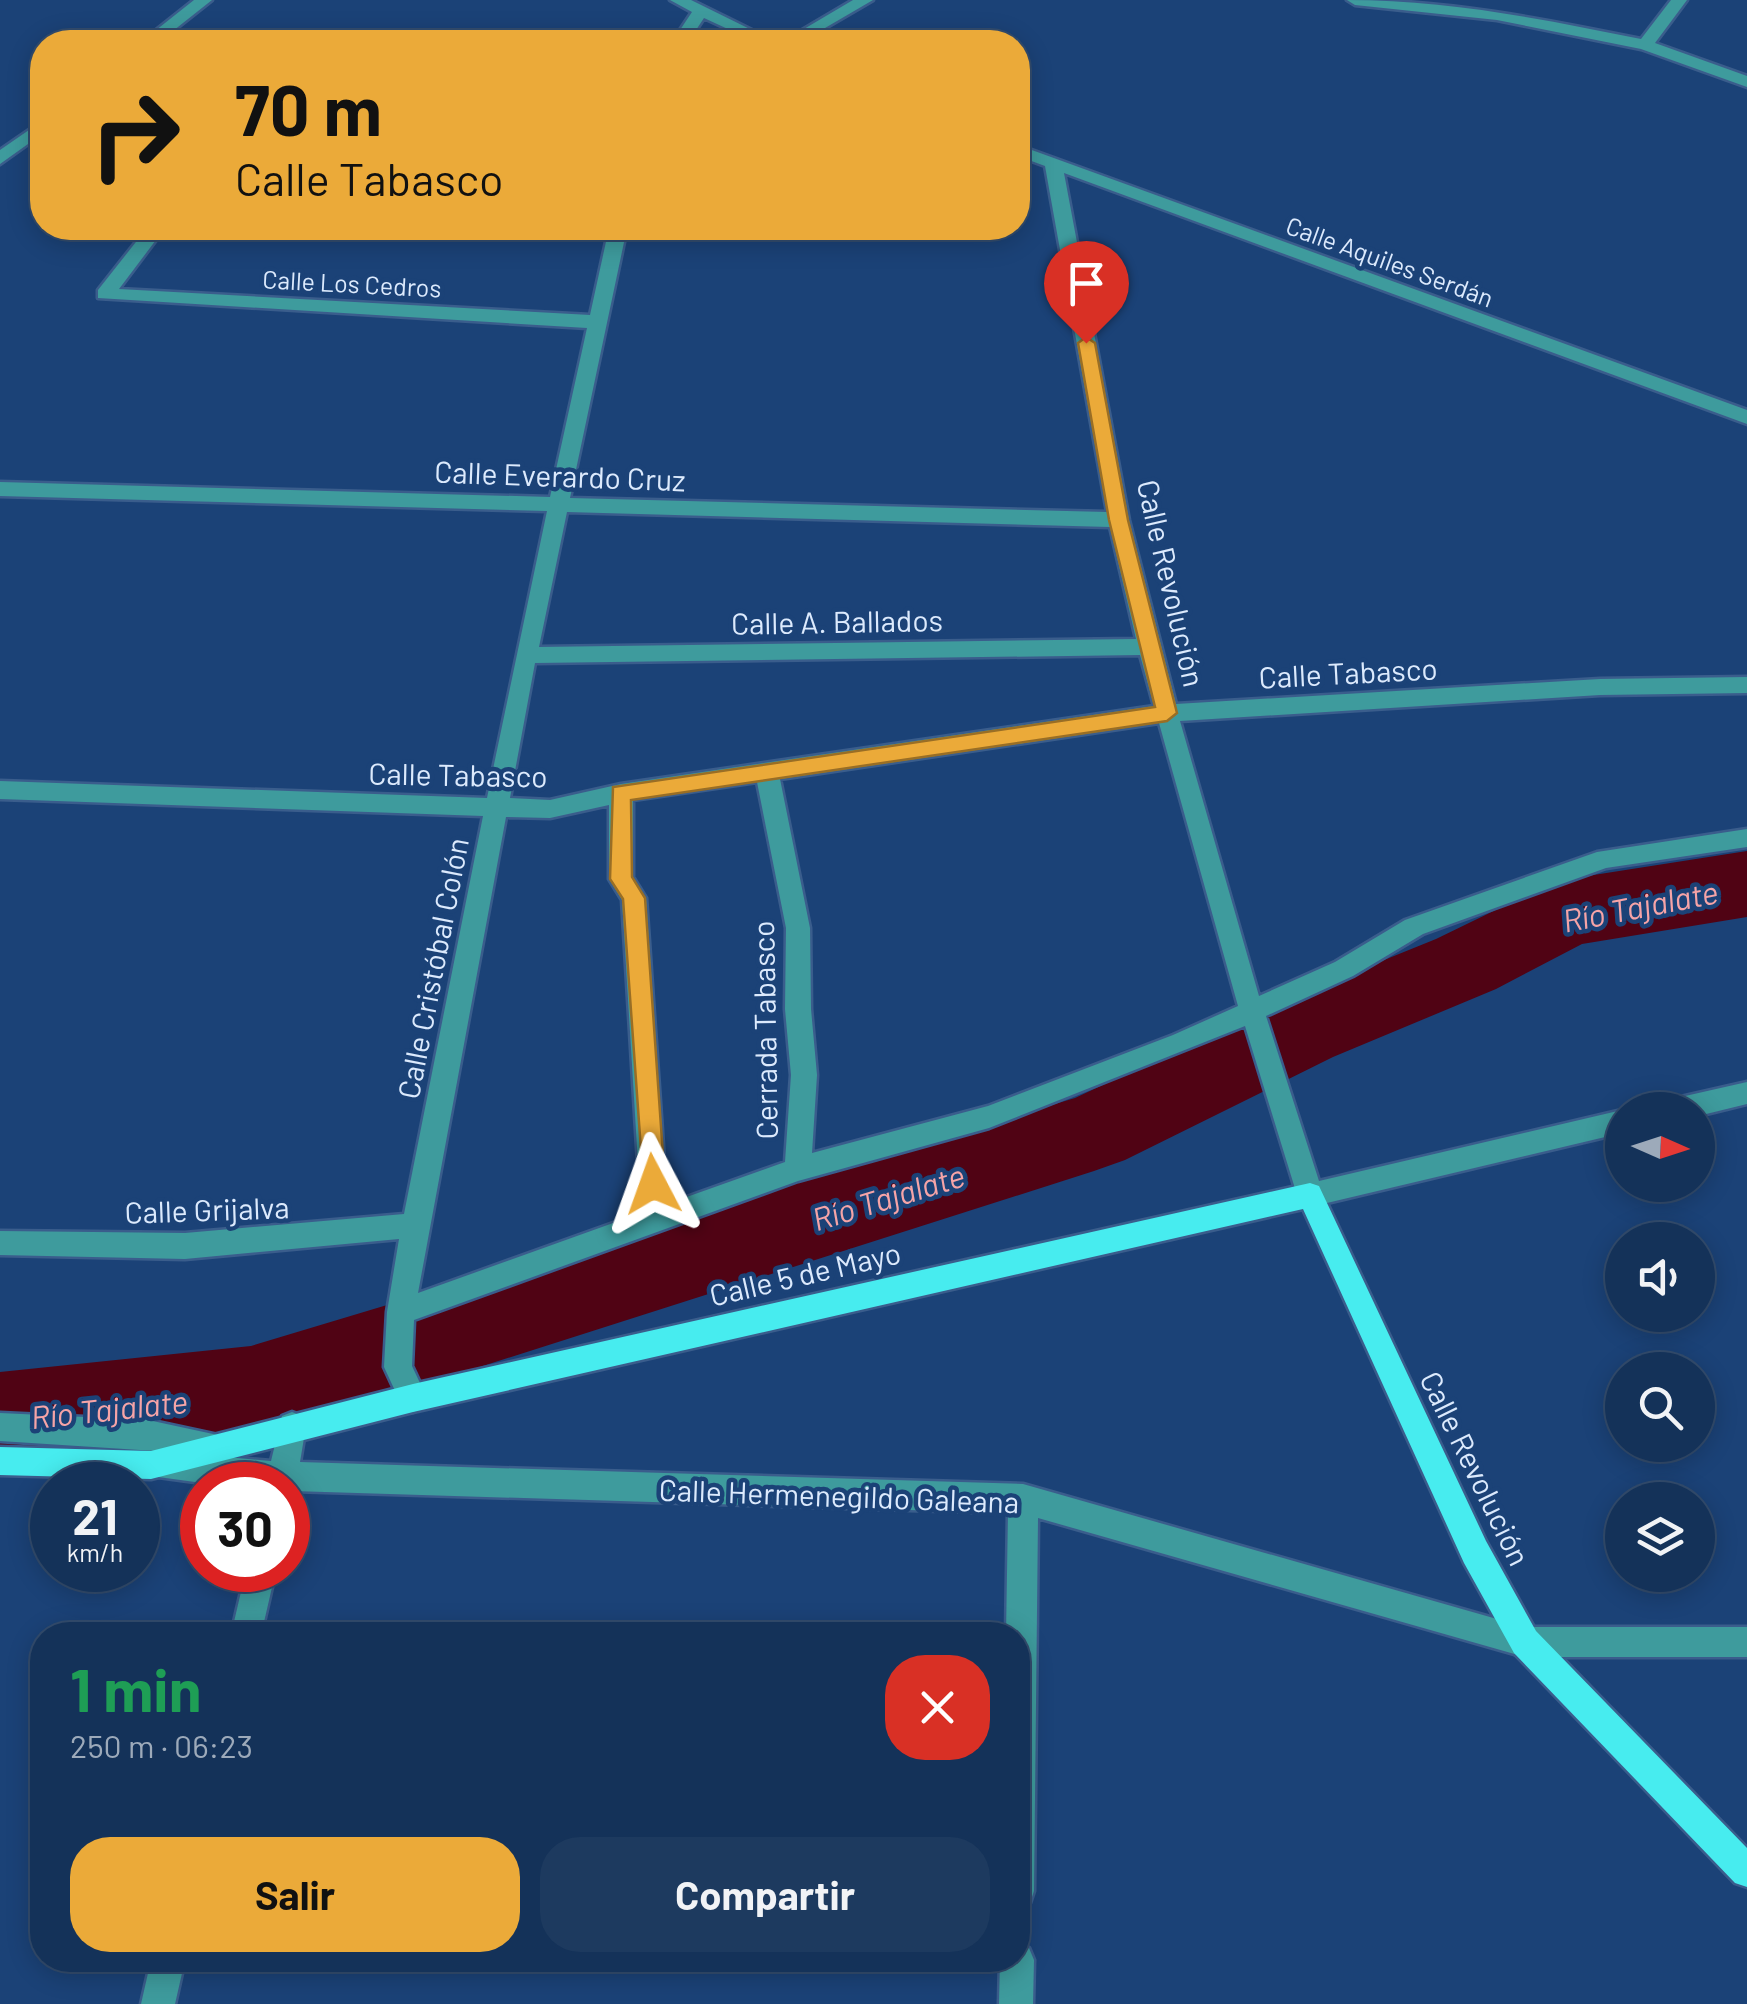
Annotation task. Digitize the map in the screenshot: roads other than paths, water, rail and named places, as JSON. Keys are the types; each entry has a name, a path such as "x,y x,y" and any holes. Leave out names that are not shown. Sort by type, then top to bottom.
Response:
{"main road":[{"name":"Calle 5 de Mayo","path":"160,1462 412,1398 1310,1195"},
{"name":"Calle Revolución","path":"1310,1195 1475,1552 1525,1642 1747,1871"},
{"name":"Calle 5 de Mayo","path":"0,1461 38,1462"}],"street":[{"path":"165,30 204,0"},
{"path":"678,0 741,30"},
{"path":"811,30 865,0"},
{"path":"1355,0 1497,15 1645,44 1747,82"},
{"path":"1645,44 1679,0"},
{"path":"688,30 700,12"},
{"path":"0,159 30,135"},
{"name":"Calle Aquiles Serdán","path":"1030,155 1747,416"},
{"name":"Calle Revolución","path":"1054,166 1119,520 1149,647 1253,1017 1310,1195"},
{"name":"Calle Los Cedros","path":"147,240 104,294 597,322"},
{"name":"Calle Cristóbal Colón","path":"412,1398 398,1367 401,1317 416,1225 526,656 615,240"},
{"name":"Calle Everardo Cruz","path":"0,490 1119,520"},
{"name":"Calle A. Ballados","path":"526,656 1149,647"},
{"name":"Calle Tabasco","path":"0,790 550,809 621,793 1167,713 1600,687 1747,685"},
{"name":"Cerrada Tabasco","path":"766,772 798,928 798,1009 804,1074 798,1169"},
{"path":"621,793 621,879 634,898 655,1220"},
{"path":"401,1317 798,1169 990,1117 1253,1017 1414,928 1604,859 1747,838"},
{"path":"1715,1100 1747,1093"},
{"name":"Calle 5 de Mayo","path":"1310,1195 1605,1126"},
{"name":"Calle Grijalva","path":"0,1242 186,1246 416,1225"},
{"path":"285,1462 292,1426"},
{"path":"0,1427 148,1434 217,1446"},
{"name":"Calle Hermenegildo Galeana","path":"310,1481 1022,1499 1525,1642 1747,1642"},
{"path":"1021,1622 1022,1499"},
{"path":"249,1622 256,1592"},
{"path":"158,2004 165,1972"},
{"path":"1016,1972 1016,2004"}],"waterway":[{"name":"Río Tajalate","path":"0,1419 251,1393 1094,1132 1303,1031 1466,964 1568,913 1747,884"}]}
